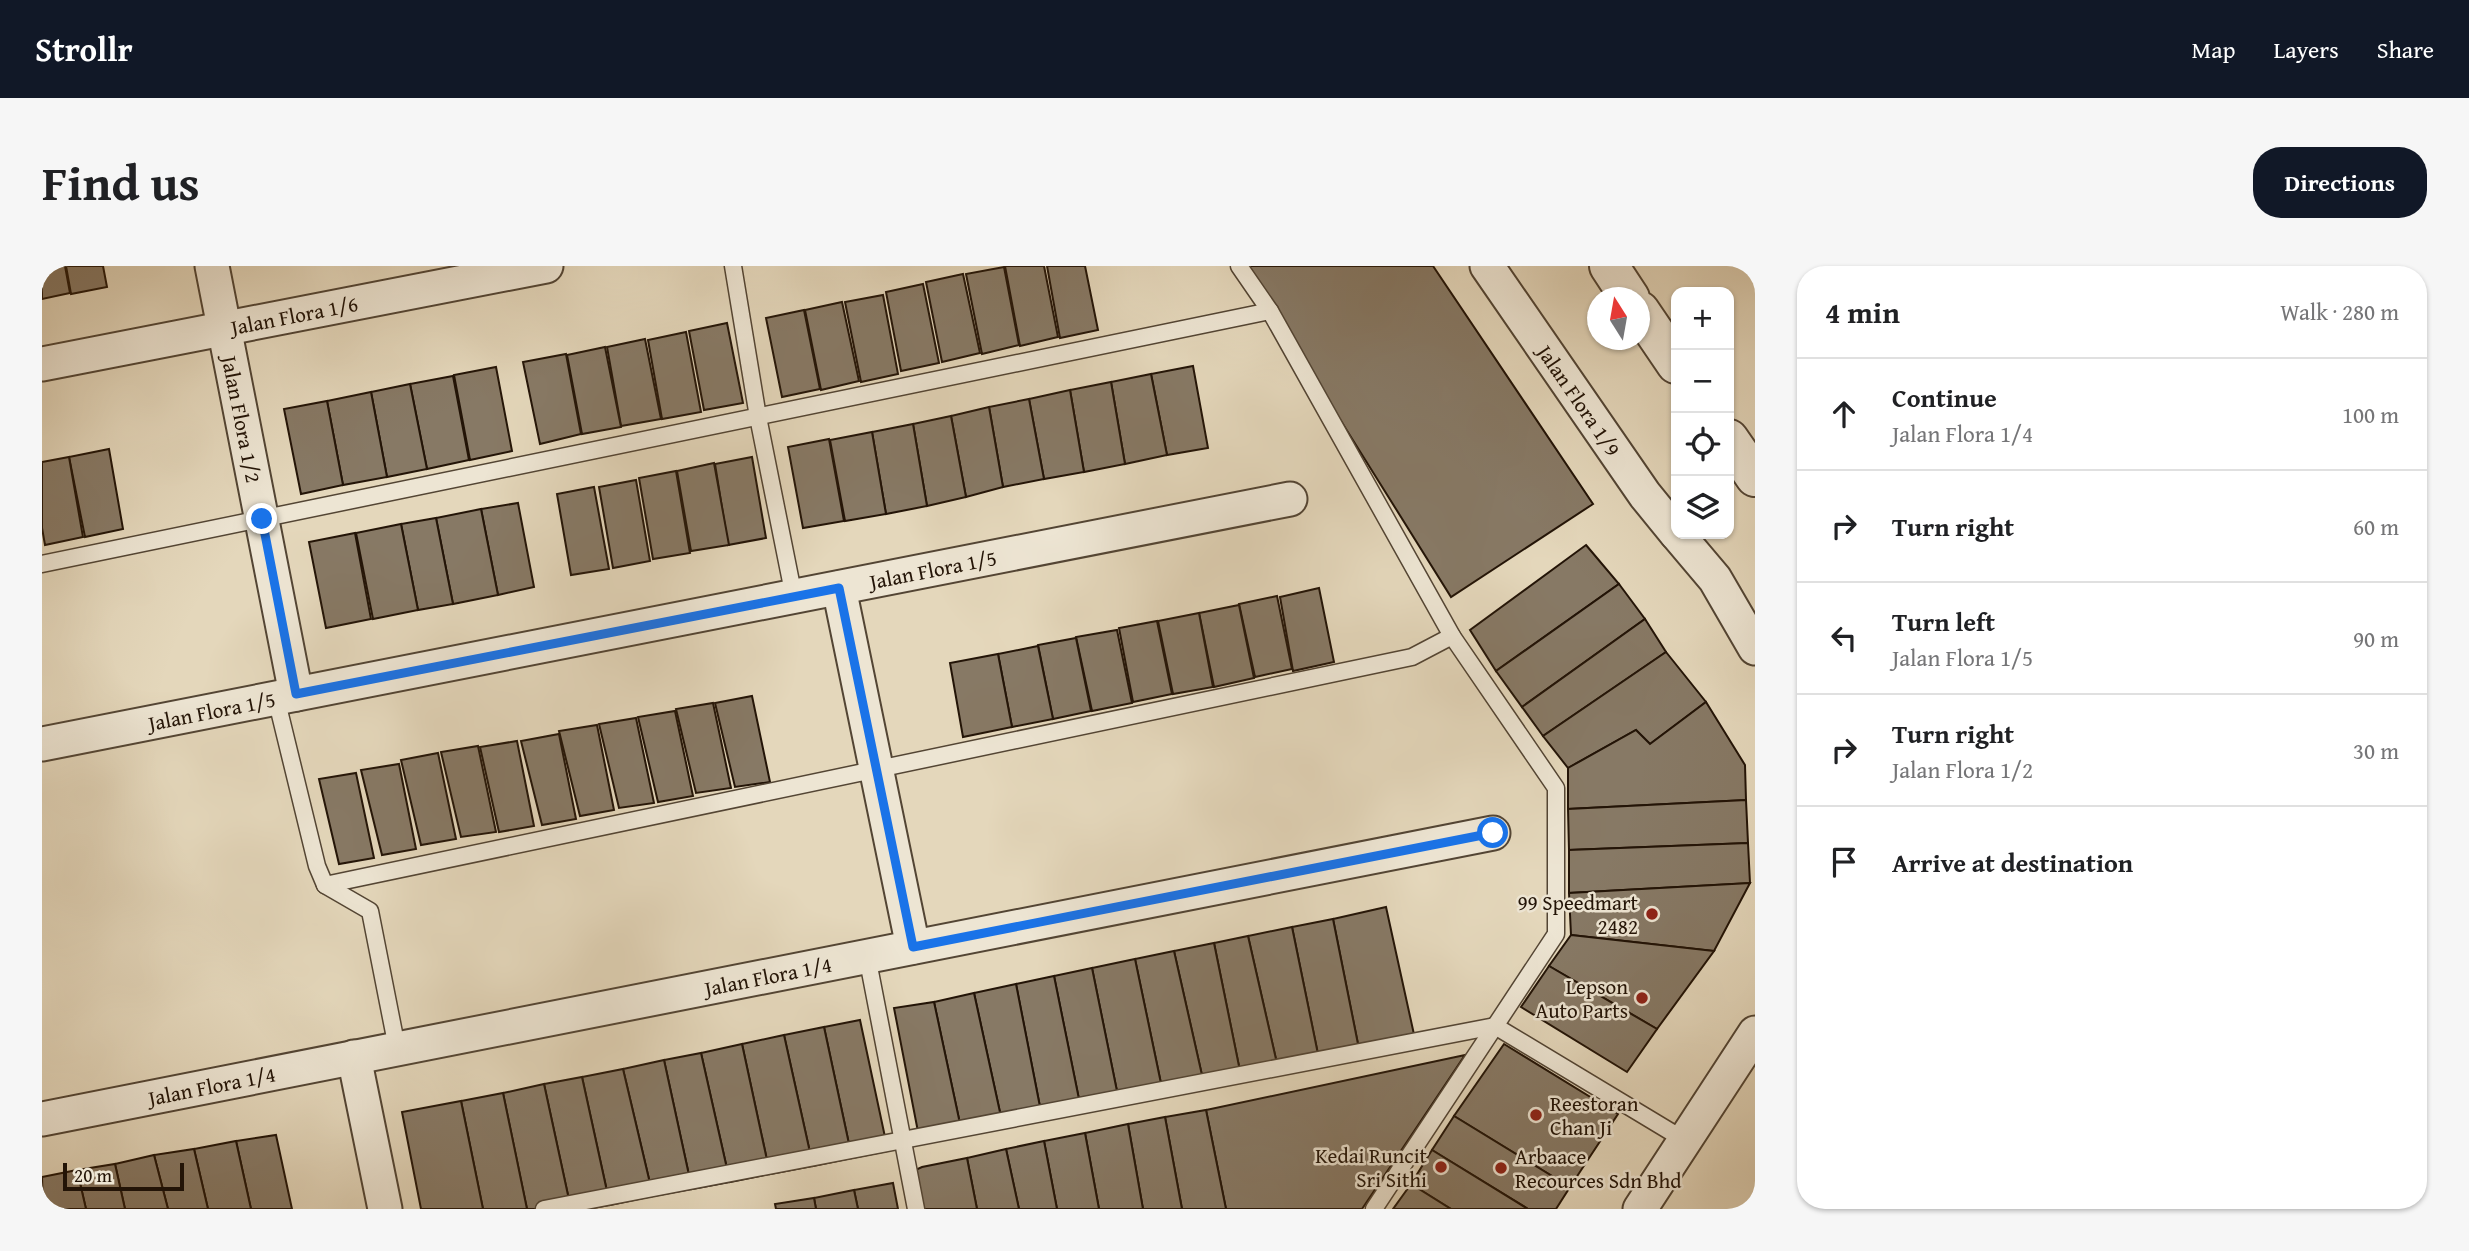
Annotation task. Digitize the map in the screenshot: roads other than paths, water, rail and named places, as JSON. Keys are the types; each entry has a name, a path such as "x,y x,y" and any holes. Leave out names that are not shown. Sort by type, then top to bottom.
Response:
{"street":[{"name":"Jalan Flora 1/2","path":"212,266 262,519 286,696"},
{"name":"Jalan Flora 1/6","path":"42,364 546,266"},
{"name":"Jalan Flora 1/9","path":"1487,266 1645,495 1671,526"},
{"path":"1609,266 1623,287"},
{"path":"1650,326 1671,357"},
{"path":"1734,446 1755,477"},
{"name":"Jalan Flora 1/5","path":"42,744 1290,499"},
{"name":"Jalan Flora 1/9","path":"1682,539 1715,579 1755,648"},
{"path":"839,588 913,947"},
{"name":"Jalan Flora 1/4","path":"42,1119 1493,833"},
{"path":"1640,1209 1755,1032"},
{"path":"354,1057 385,1209"}],"lane":[{"path":"733,266 758,417 794,597"},
{"path":"1239,266 1270,311 1452,636 1556,788 1556,934 1374,1209"},
{"path":"42,564 1270,311"},
{"path":"325,885 1412,657 1452,636"},
{"path":"286,696 317,866 325,885 370,911 397,1048"},
{"path":"867,956 916,1209"},
{"path":"544,1209 1495,1026 1686,1141"}],"place":[{"name":"99 Speedmart 2482","path":"1652,914"},
{"name":"Lepson Auto Parts","path":"1642,998"},
{"name":"Reestoran Chan Ji","path":"1536,1115"},
{"name":"Kedai Runcit Sri Sithi","path":"1441,1167"},
{"name":"Arbaace Recources Sdn Bhd","path":"1501,1168"}]}
